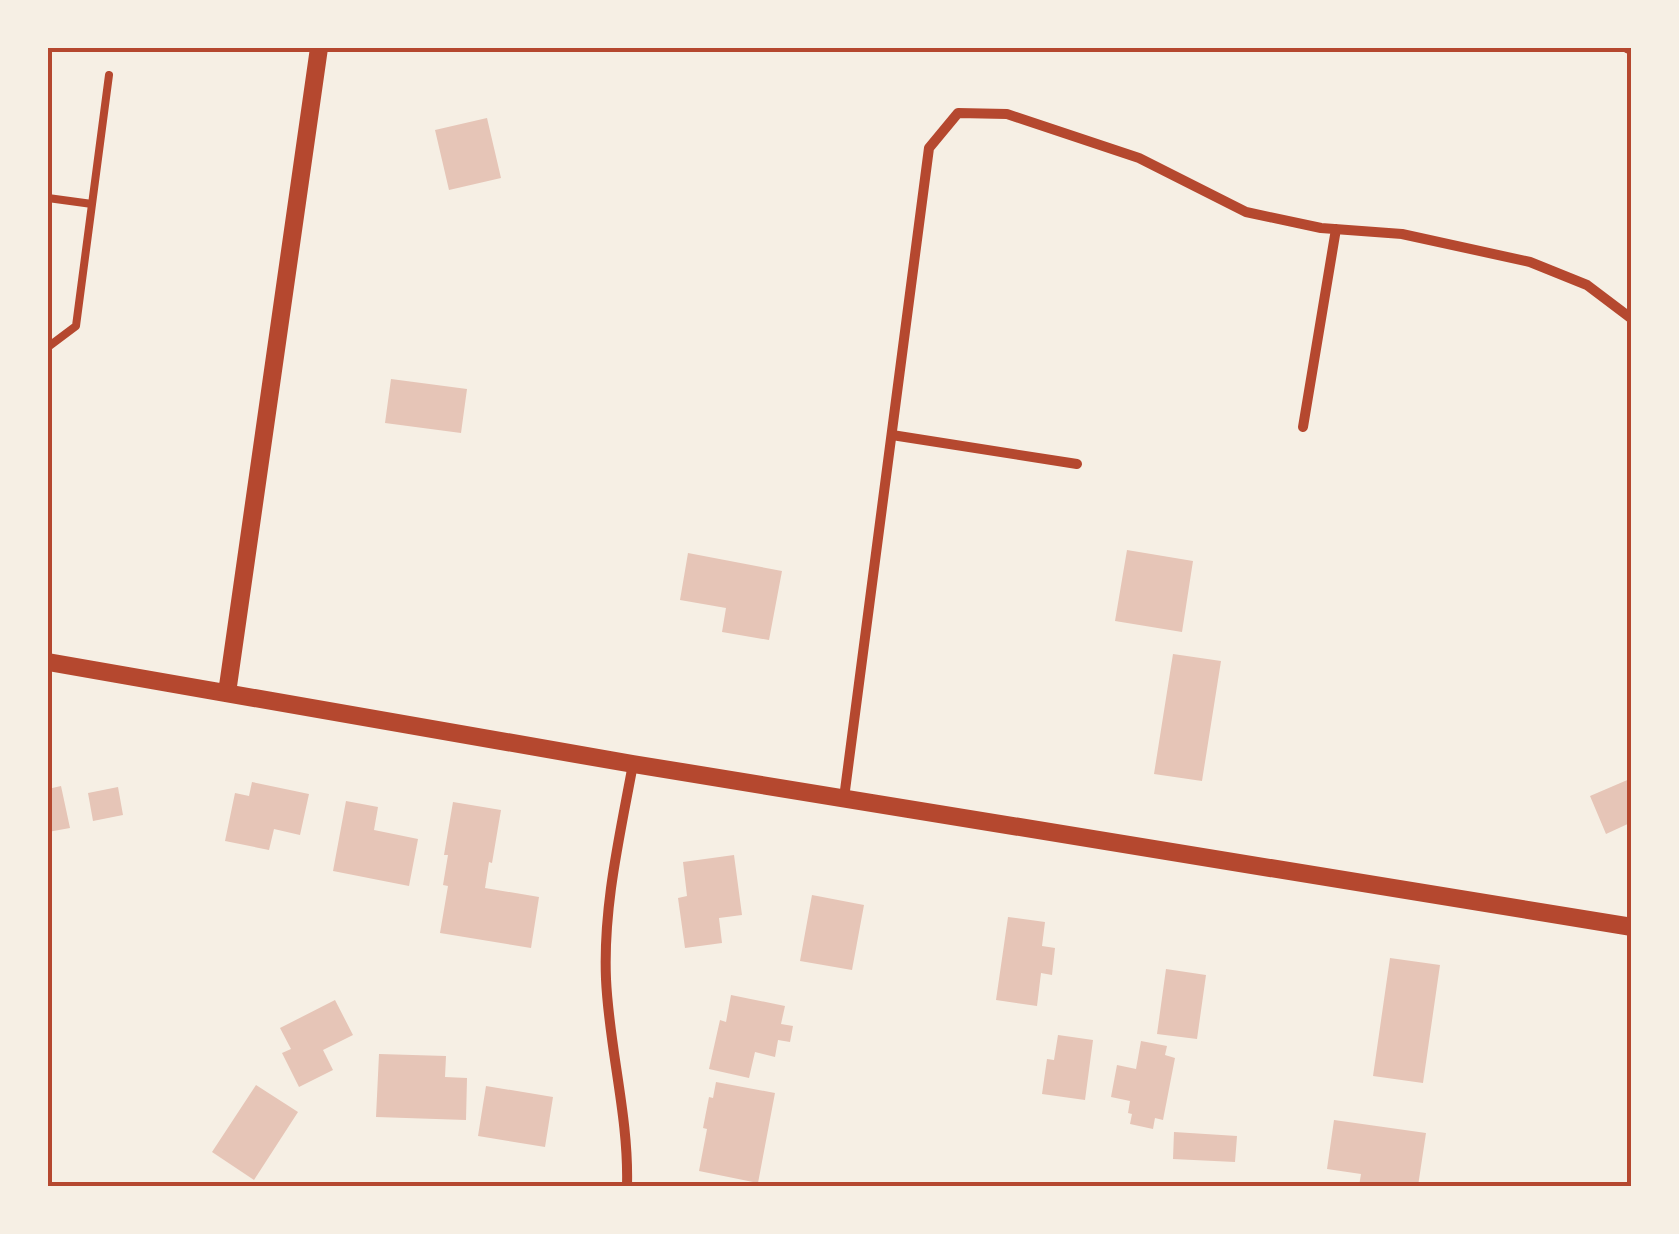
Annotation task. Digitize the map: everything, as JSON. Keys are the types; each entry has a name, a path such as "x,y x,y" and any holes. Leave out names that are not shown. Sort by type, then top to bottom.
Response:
{"street":[{"path":"227,693 319,48"},
{"path":"844,798 930,148 958,113 1006,114 1139,158 1246,212 1321,228 1402,234 1530,262 1587,285 1632,319"},
{"path":"1303,428 1336,229"},
{"path":"892,435 1077,464"},
{"path":"48,662 633,764 1632,927"},
{"path":"627,1186 628,1156 606,981 606,931 633,764"}],"lane":[{"path":"48,347 76,326 109,75"},
{"path":"48,198 92,204"}],"building":[{"path":"487,118 501,178 449,190 435,130"},
{"path":"391,379 467,389 461,433 385,423"},
{"path":"1127,550 1193,561 1182,632 1115,621"},
{"path":"688,553 782,571 769,640 722,632 726,608 680,600"},
{"path":"1173,654 1221,661 1202,781 1154,774"},
{"path":"1632,778 1632,822 1606,834 1590,796"},
{"path":"252,782 309,794 300,835 274,829 269,850 225,841 235,793 249,796"},
{"path":"61,786 70,828 48,832 48,789"},
{"path":"118,787 123,815 93,821 88,793"},
{"path":"346,801 378,807 374,830 418,839 409,886 333,871"},
{"path":"453,802 501,810 485,888 539,897 531,948 440,933 448,886 443,885 448,855 444,855"},
{"path":"734,855 742,915 719,918 722,943 685,948 678,898 687,896 683,862"},
{"path":"812,895 864,905 852,970 800,961"},
{"path":"1008,917 1045,922 1042,946 1055,948 1052,975 1041,973 1037,1006 996,1000"},
{"path":"1390,958 1440,965 1423,1083 1373,1076"},
{"path":"1166,969 1206,975 1197,1039 1157,1034"},
{"path":"731,995 785,1006 781,1024 793,1026 790,1042 778,1040 775,1057 755,1052 749,1078 709,1069 720,1020 726,1022"},
{"path":"335,1000 353,1035 323,1050 333,1070 299,1087 282,1053 291,1049 280,1028"},
{"path":"1058,1035 1093,1040 1085,1100 1042,1094 1047,1059 1054,1060"},
{"path":"1141,1041 1167,1046 1165,1055 1175,1058 1163,1120 1155,1118 1153,1129 1130,1124 1130,1101 1111,1097 1117,1065 1136,1069"},
{"path":"379,1054 446,1056 445,1077 467,1078 466,1120 376,1117"},
{"path":"716,1082 775,1093 758,1183 699,1171 707,1129 703,1128"},
{"path":"256,1085 298,1112 254,1180 212,1152"},
{"path":"486,1086 553,1097 545,1147 478,1136"},
{"path":"1334,1120 1426,1133 1418,1186 1359,1186 1361,1174 1327,1169"},
{"path":"1174,1132 1237,1136 1235,1162 1173,1159"}]}
